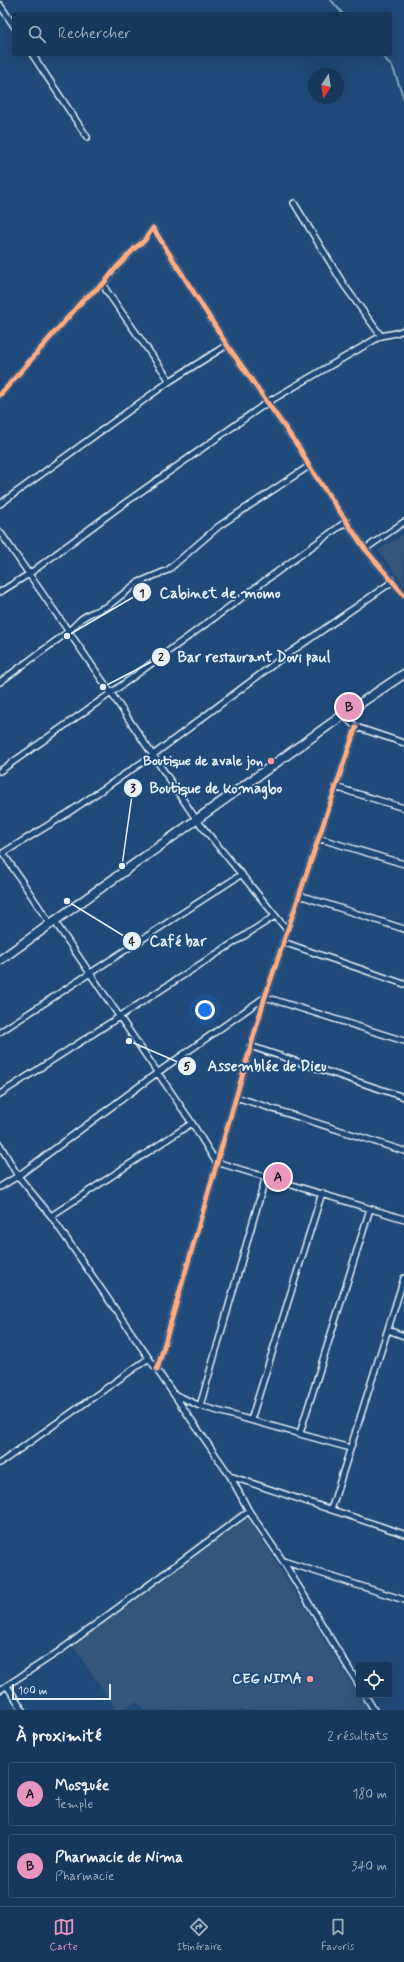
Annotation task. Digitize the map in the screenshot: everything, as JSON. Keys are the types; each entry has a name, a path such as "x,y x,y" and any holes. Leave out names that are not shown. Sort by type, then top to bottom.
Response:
{"main road":[{"path":"0,960 53,924 196,819 343,715 404,674"}],"street":[{"path":"0,5 12,23"},
{"path":"33,56 87,137"},
{"path":"294,203 344,285 382,336"},
{"path":"0,394 84,299 104,283 121,263 144,241 153,228 227,344 300,449 308,466 347,521 365,550 404,595"},
{"path":"104,283 106,290 170,381"},
{"path":"0,592 29,574 115,510 268,402 382,336 396,334 404,330"},
{"path":"0,504 170,381 227,344"},
{"path":"0,682 68,632 88,614 108,606 136,583 168,570 219,526 308,466"},
{"path":"0,771 111,693 347,521"},
{"path":"365,550 404,522"},
{"path":"0,532 196,819 287,930"},
{"path":"391,579 389,584 278,661 153,755 65,815 1,851 120,1016 157,1073 192,1122 216,1162 404,1219"},
{"path":"343,715 356,727 404,743"},
{"path":"157,1370 265,996 356,727"},
{"path":"335,787 404,808"},
{"path":"318,838 404,864"},
{"path":"0,1032 242,874"},
{"path":"299,895 404,929"},
{"path":"0,1094 275,916"},
{"path":"283,942 404,984"},
{"path":"265,996 404,1041"},
{"path":"0,1187 18,1176 157,1073 265,996"},
{"path":"250,1046 404,1097"},
{"path":"236,1097 404,1151"},
{"path":"51,1216 192,1122"},
{"path":"0,1145 18,1176 51,1216 230,1476 249,1511 283,1561 356,1680"},
{"path":"200,1406 266,1176"},
{"path":"251,1420 322,1194"},
{"path":"300,1433 370,1209"},
{"path":"331,1510 404,1278"},
{"path":"388,1330 404,1336"},
{"path":"0,1463 149,1358"},
{"path":"173,1394 200,1406 350,1448"},
{"path":"230,1476 403,1534 404,1527"},
{"path":"0,1690 58,1652 249,1511"},
{"path":"283,1561 404,1600"},
{"path":"7,1686 23,1710"},
{"path":"367,1698 374,1710"}],"shaded area":[{"path":"404,534 404,585 378,550"},
{"path":"242,1508 356,1690 356,1698 361,1698 369,1710 145,1710 136,1702 121,1710 117,1710 69,1641"}],"waterway":[{"path":"331,0 341,12"},
{"path":"383,56 393,68 404,99"}],"cycle path":[{"path":"0,395 84,299 104,283 135,248 144,241 153,228 227,345 300,449 309,466 365,549 404,595"},
{"path":"157,1370 265,997 356,727"}],"place":[{"name":"Cabinet de momo","path":"67,636"},
{"name":"Bar restaurant Dovi paul","path":"103,687"},
{"name":"Pharmacie de Nima","path":"349,707"},
{"name":"Boutique de avale jon","path":"271,761"},
{"name":"Boutique de komagbo","path":"122,866"},
{"name":"Café bar","path":"67,901"},
{"name":"Assemblée de Dieu","path":"129,1041"},
{"name":"Mosquée","path":"278,1177"},
{"name":"CEG NIMA","path":"310,1679"}]}
